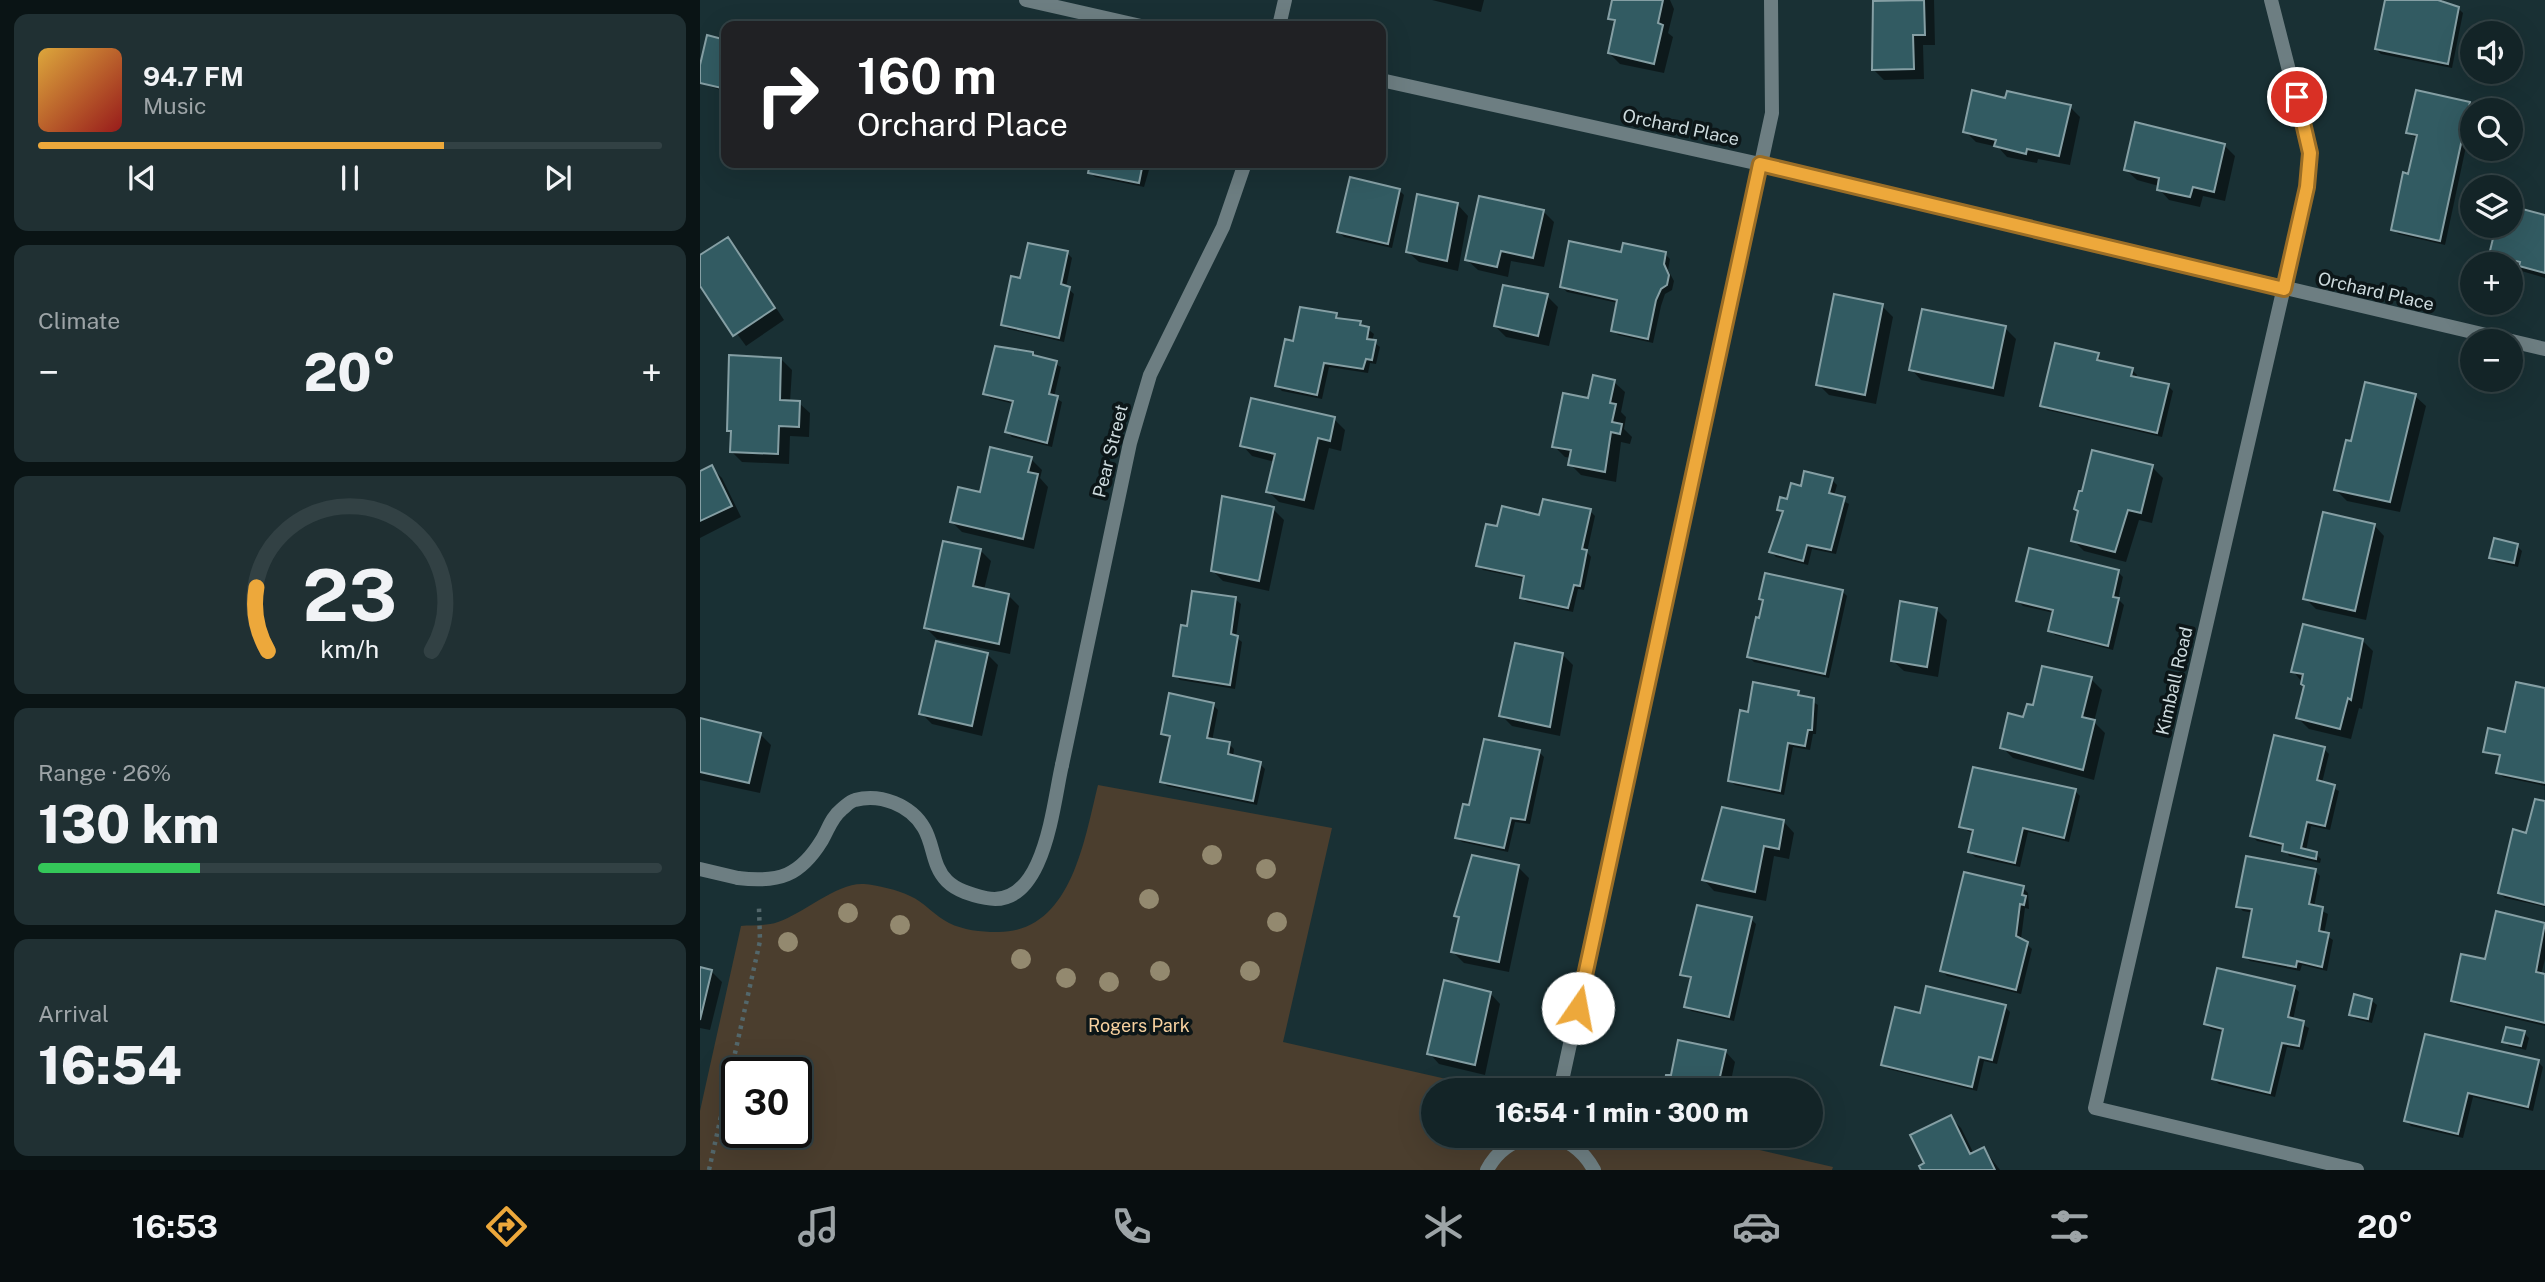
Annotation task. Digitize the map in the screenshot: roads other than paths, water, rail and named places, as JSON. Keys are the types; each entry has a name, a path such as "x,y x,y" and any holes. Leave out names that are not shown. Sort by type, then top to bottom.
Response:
{"street":[{"path":"1026,0 1119,21"},
{"path":"1280,21 1285,0"},
{"path":"1563,1078 1772,114 1771,0"},
{"name":"Kimball Road","path":"2271,0 2310,153 2307,187 2095,1108 2357,1170"},
{"name":"Orchard Place","path":"1386,81 1760,164 2545,349"},
{"name":"Pear Street","path":"700,869 738,878 778,879 795,872 811,857 833,816 853,800 873,799 892,801 913,815 925,828 937,867 948,883 991,899 1009,896 1027,884 1040,861 1130,443 1150,375 1223,227 1243,168"},
{"path":"1487,1170 1504,1148"},
{"path":"1576,1148 1594,1170"}],"park label":[{"name":"Rogers Park","path":"1139,1025"}]}
